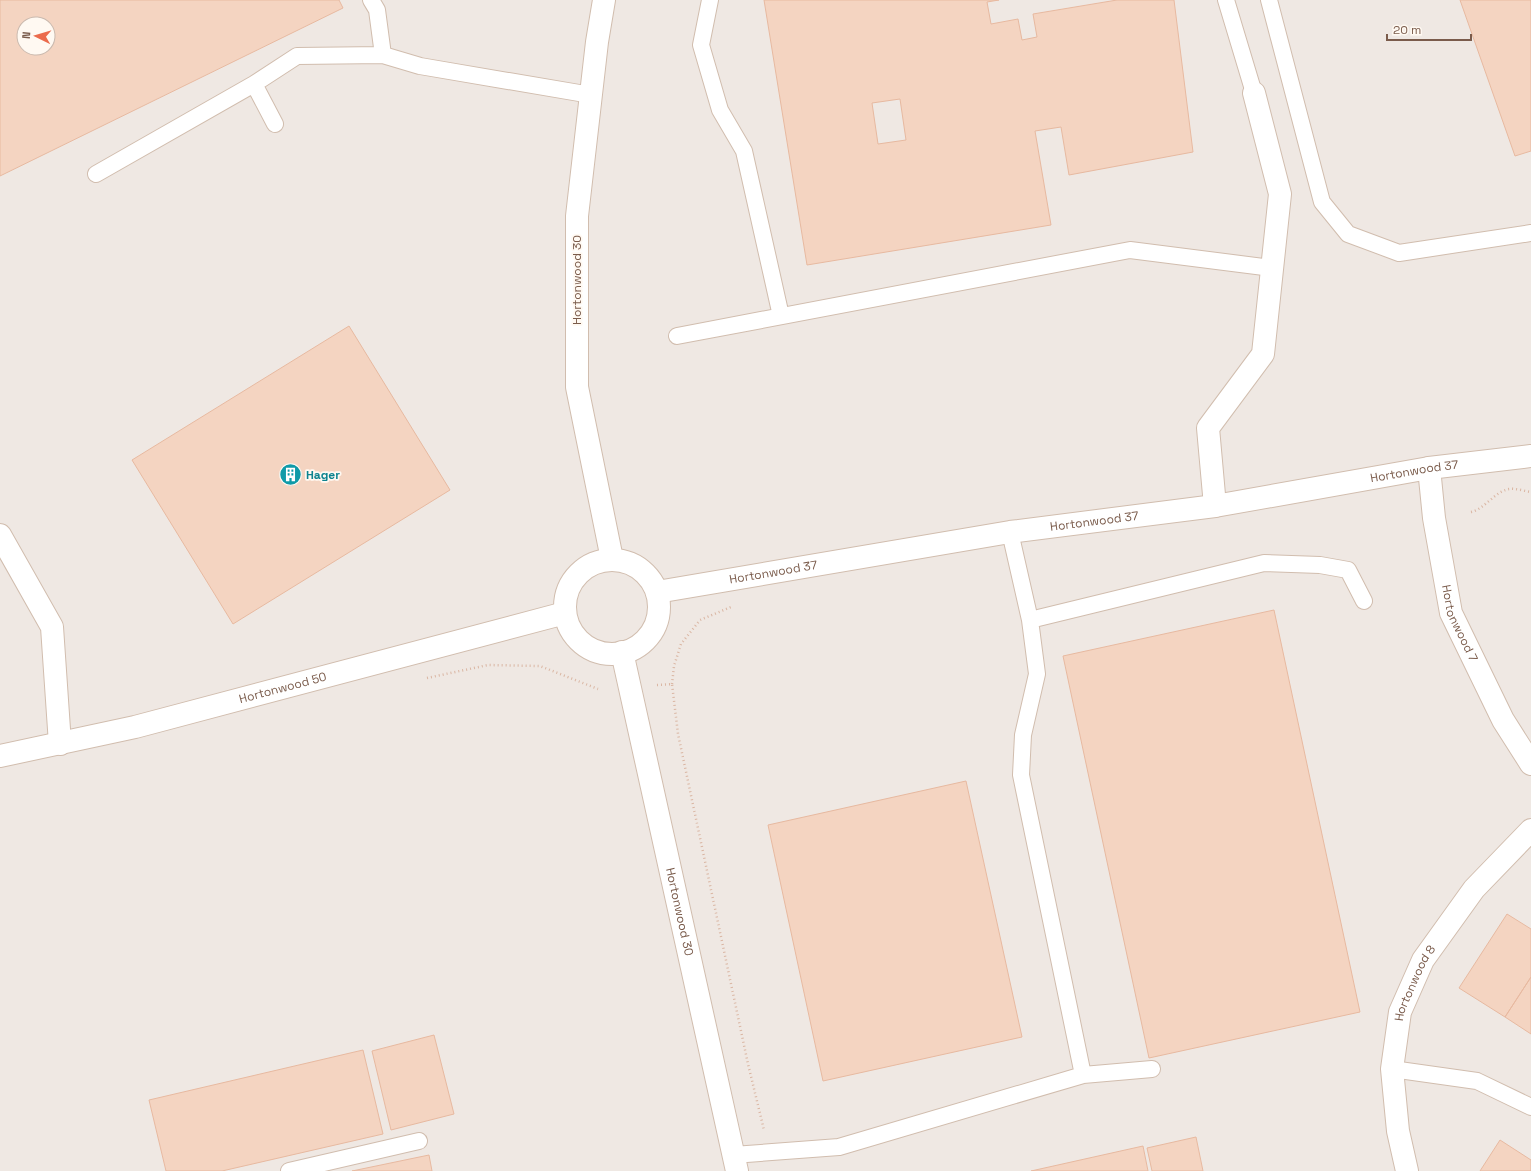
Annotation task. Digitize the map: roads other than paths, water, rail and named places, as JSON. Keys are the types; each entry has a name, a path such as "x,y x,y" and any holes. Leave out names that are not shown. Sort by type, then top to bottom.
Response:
{"street":[{"name":"Hortonwood 30","path":"604,0 597,42 577,216 577,387 612,559"},
{"path":"1215,506 1208,428 1263,354 1280,194 1254,94"},
{"name":"Hortonwood 37","path":"657,592 1010,532 1215,506 1428,468 1531,456"},
{"name":"Hortonwood 7","path":"1428,468 1434,518 1451,613 1503,720 1531,764"},
{"path":"0,534 52,627 60,744"},
{"path":"612,559 628,562 640,568 651,580 657,592 659,609 656,625 640,645 613,654 596,652 576,638 568,623 565,613 566,597 572,582 579,572 593,564 612,559"},
{"name":"Hortonwood 50","path":"0,756 135,727 565,613"},
{"name":"Hortonwood 30","path":"622,652 735,1163"},
{"name":"Hortonwood 8","path":"1407,1171 1398,1130 1392,1069 1400,1012 1423,960 1474,889 1531,830"}],"lane":[{"path":"371,0 377,10 383,55"},
{"path":"710,0 701,45 720,110 744,151 781,316"},
{"path":"1226,0 1254,94"},
{"path":"1269,0 1322,202 1348,234 1399,253 1531,233"},
{"path":"96,174 254,84 297,56 383,55 420,66 591,95"},
{"path":"254,84 275,124"},
{"path":"677,336 1130,250 1272,268"},
{"path":"1010,532 1030,620 1037,674 1023,735 1021,775 1083,1075"},
{"path":"1030,620 1264,563 1320,565 1348,570 1364,601"},
{"path":"735,1163 770,1153 845,1146 1083,1075 1152,1069"},
{"path":"1392,1069 1477,1081 1531,1107"},
{"path":"289,1171 419,1141"}],"place":[{"name":"Hager","path":"291,475"}]}
